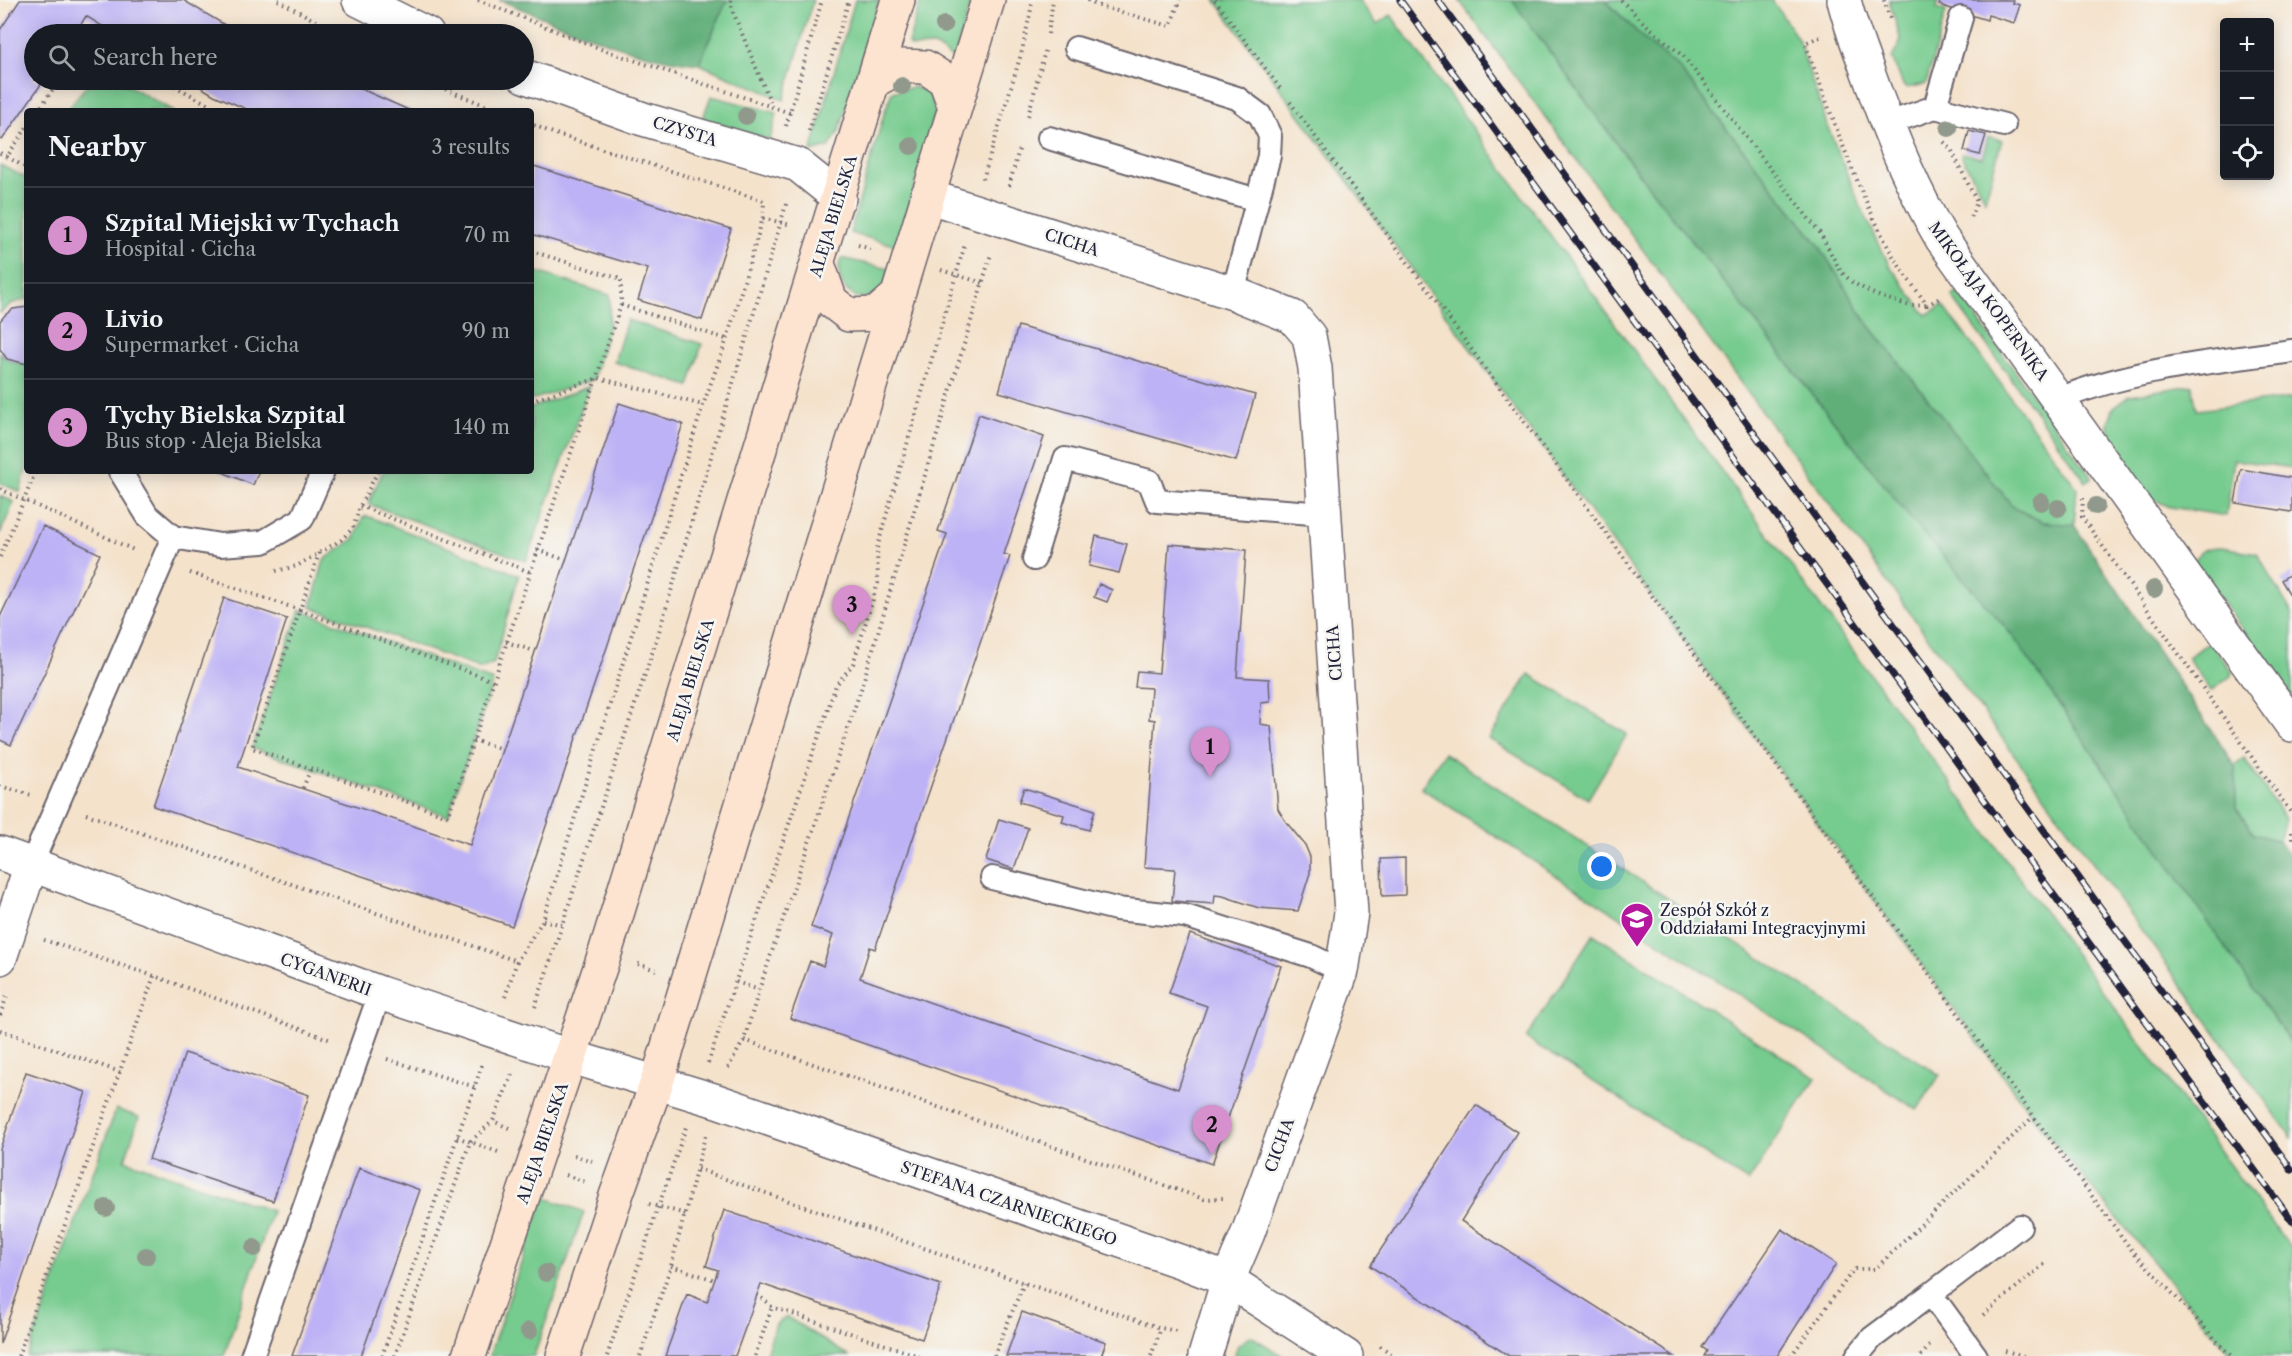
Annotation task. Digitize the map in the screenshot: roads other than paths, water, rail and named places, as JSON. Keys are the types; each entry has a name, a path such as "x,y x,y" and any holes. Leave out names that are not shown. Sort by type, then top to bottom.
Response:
{"main road":[{"name":"ALEJA BIELSKA","path":"469,1356 572,1057 605,953 898,0"},
{"path":"563,1356 620,1182 657,1082 988,0"},
{"path":"874,81 902,66 925,67 945,80 955,107"},
{"path":"818,264 831,301 849,315 876,314 898,295"}],"street":[{"path":"359,0 408,24"},
{"name":"MIKOŁAJA KOPERNIKA","path":"1844,0 1886,124 1922,206 1942,239 2292,725"},
{"name":"CZYSTA","path":"534,80 643,119 787,162 839,198"},
{"name":"CICHA","path":"927,196 1233,293 1293,317 1309,336 1315,368 1351,913 1342,971 1248,1233 1228,1280 1205,1356"},
{"name":"CYGANERII","path":"0,853 380,993 572,1057 657,1082"},
{"path":"5,944 31,865"},
{"name":"STEFANA CZARNIECKIEGO","path":"657,1082 1171,1258 1228,1280 1346,1356"}],"lane":[{"path":"1935,107 1961,18"},
{"path":"1076,48 1237,98 1260,115 1270,136 1269,156 1233,293"},
{"path":"1886,124 1935,107 2004,125"},
{"path":"1049,138 1257,200"},
{"name":"MIKOŁAJA KOPERNIKA","path":"2059,399 2117,378 2180,366 2292,351"},
{"path":"1034,559 1065,459 1149,481 1157,501 1324,514"},
{"path":"122,474 147,514 173,537 220,545 263,542 302,519 322,474"},
{"path":"31,865 173,537"},
{"path":"992,878 1116,909 1185,916 1311,956 1342,971"},
{"path":"252,1356 380,993"},
{"path":"1857,1356 1872,1338 2020,1226"},
{"path":"1931,1294 1986,1353"}],"railway":[{"path":"1400,0 2292,1221"},
{"path":"1438,0 2292,1170"}],"place":[{"name":"Tychy Bielska Szpital","path":"852,635"},
{"name":"Szpital Miejski w Tychach","path":"1210,777"},
{"name":"Zespół Szkół z Oddziałami Integracyjnymi","path":"1637,948"},
{"name":"Livio","path":"1212,1155"}]}
